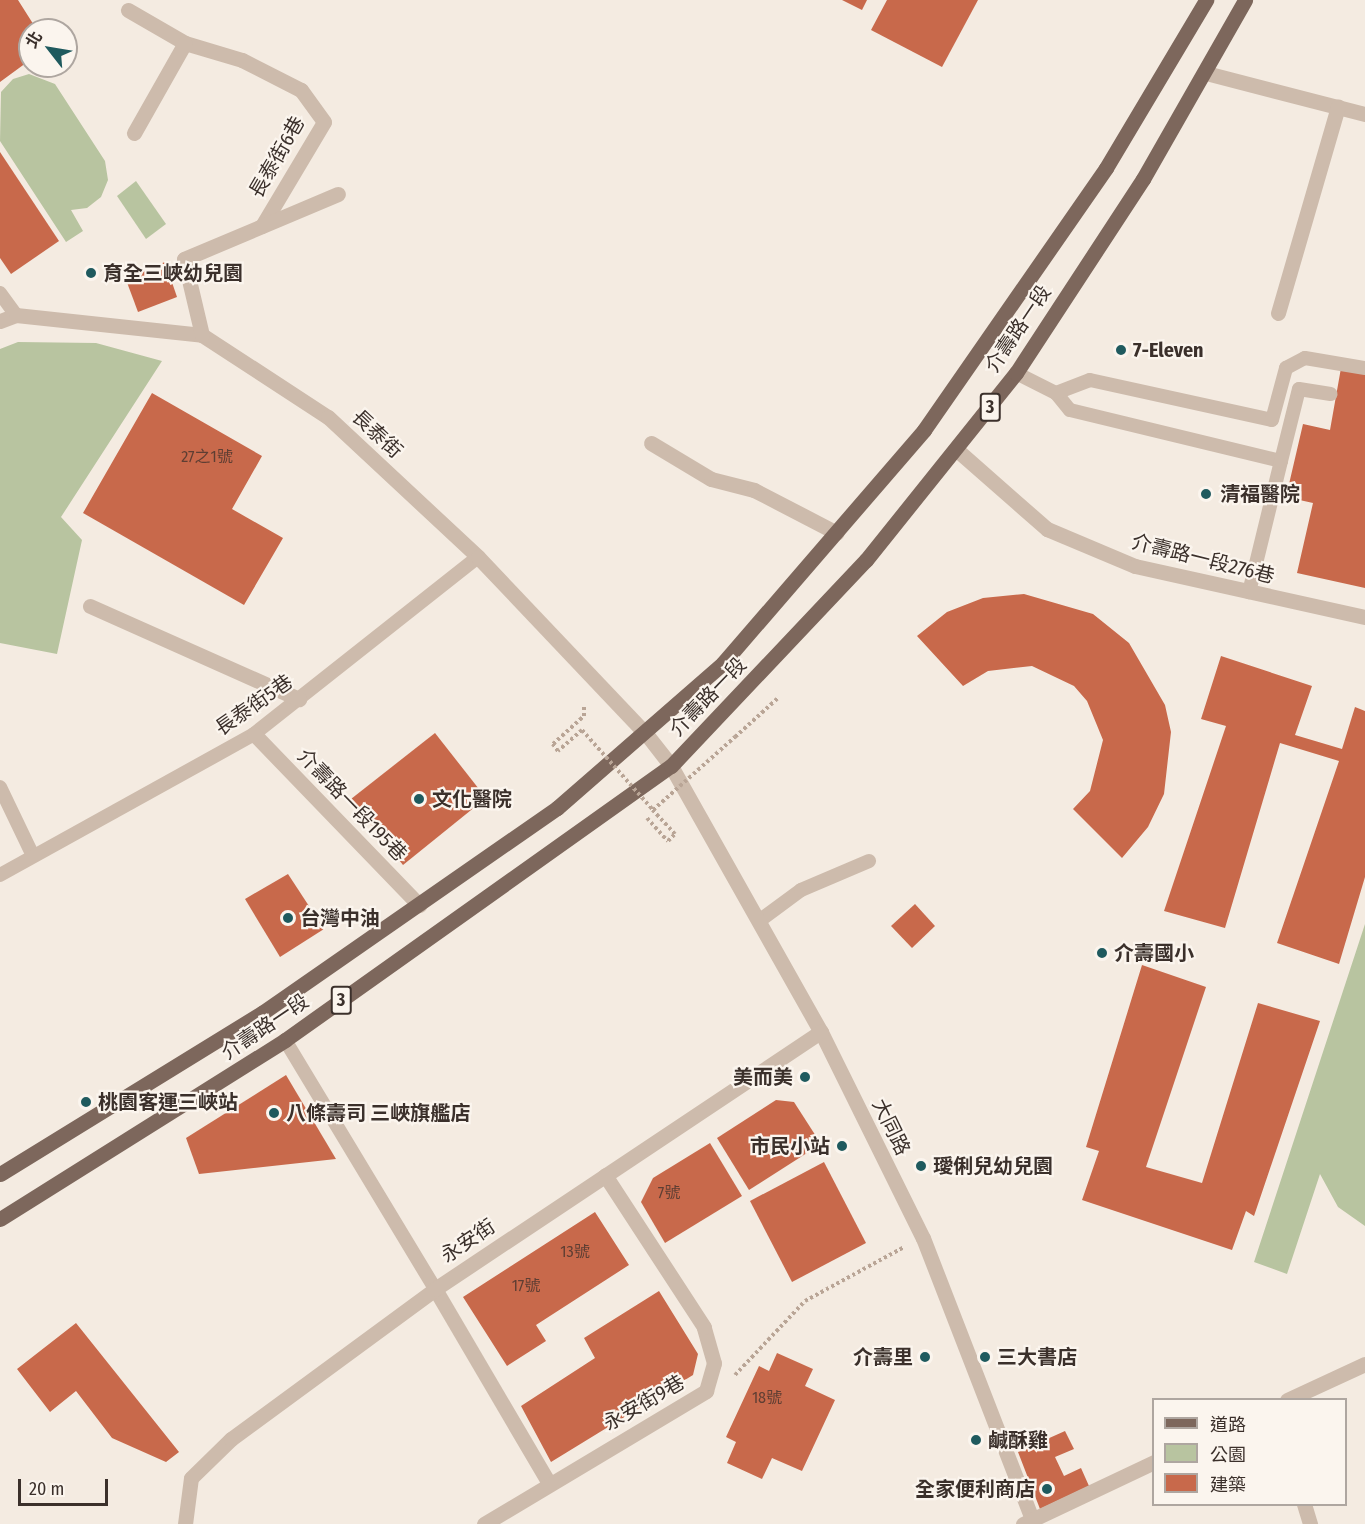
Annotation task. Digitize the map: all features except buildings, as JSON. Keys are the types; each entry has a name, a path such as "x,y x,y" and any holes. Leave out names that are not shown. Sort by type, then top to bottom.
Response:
{"main road":[{"name":"介壽路一段","path":"0,1174 262,1013 557,808 647,735 723,663 924,430 1106,168 1206,0"},
{"name":"介壽路一段","path":"0,1219 285,1040 672,766 866,560 957,450 1016,373 1206,73 1245,0"}],"street":[{"name":"長泰街6巷","path":"128,10 185,43 242,60 301,90 324,122 262,226"},
{"path":"134,133 185,43"},
{"path":"1206,73 1365,114"},
{"path":"1278,313 1338,107"},
{"path":"202,335 184,259 338,194"},
{"name":"長泰街","path":"0,321 16,315 202,335 328,417 478,557 647,735 672,766"},
{"path":"651,443 711,479 754,490 837,533"},
{"name":"介壽路一段276巷","path":"957,450 1047,530 1135,566 1365,617"},
{"path":"90,606 299,699"},
{"name":"介壽路一段195巷","path":"255,734 419,904"},
{"name":"大同路","path":"672,766 821,1032 923,1238 1030,1522"},
{"name":"永安街","path":"185,1524 191,1478 231,1439 435,1289 821,1032"},
{"name":"永安街9巷","path":"484,1524 706,1391 714,1363 704,1327 605,1175"},
{"path":"435,1289 549,1483"},
{"path":"1291,1398 1365,1364"},
{"path":"1030,1522 1152,1463"},
{"path":"1305,1506 1310,1524"}],"lane":[{"path":"0,292 16,315"},
{"path":"1056,393 1090,380 1272,420 1286,368 1305,358 1365,368"},
{"path":"1016,373 1056,393 1070,410 1281,461"},
{"path":"1249,592 1299,389 1331,394"},
{"name":"長泰街5巷","path":"0,875 255,734 478,557"},
{"path":"0,787 33,855"},
{"path":"759,921 801,890 870,861"},
{"path":"285,1040 435,1289"}],"path":[{"path":"654,810 778,698"},
{"path":"584,707 579,721 553,744 558,751 582,730 675,834 668,841 647,818"},
{"path":"706,1391 734,1376 805,1301 923,1238"}],"green space":[{"path":"39,78 55,84 105,161 108,180 101,197 87,208 71,210 83,231 66,242 0,141 1,92 13,79"},
{"path":"136,181 166,224 146,239 117,196"},
{"path":"18,342 96,343 162,361 61,517 82,540 57,654 0,643 0,349"},
{"path":"1365,924 1365,1226 1338,1207 1320,1174 1287,1274 1254,1262"}],"place":[{"name":"育全三峽幼兒園","path":"91,273"},
{"name":"7-Eleven","path":"1121,350"},
{"name":"清福醫院","path":"1206,494"},
{"name":"文化醫院","path":"419,799"},
{"name":"台灣中油","path":"288,918"},
{"name":"介壽國小","path":"1102,953"},
{"name":"美而美","path":"805,1077"},
{"name":"桃園客運三峽站","path":"86,1102"},
{"name":"八條壽司 三峽旗艦店","path":"274,1113"},
{"name":"市民小站","path":"842,1146"},
{"name":"璦俐兒幼兒園","path":"921,1166"},
{"name":"介壽里","path":"925,1357"},
{"name":"三大書店","path":"985,1357"},
{"name":"鹹酥雞","path":"976,1440"},
{"name":"全家便利商店","path":"1047,1489"}]}
